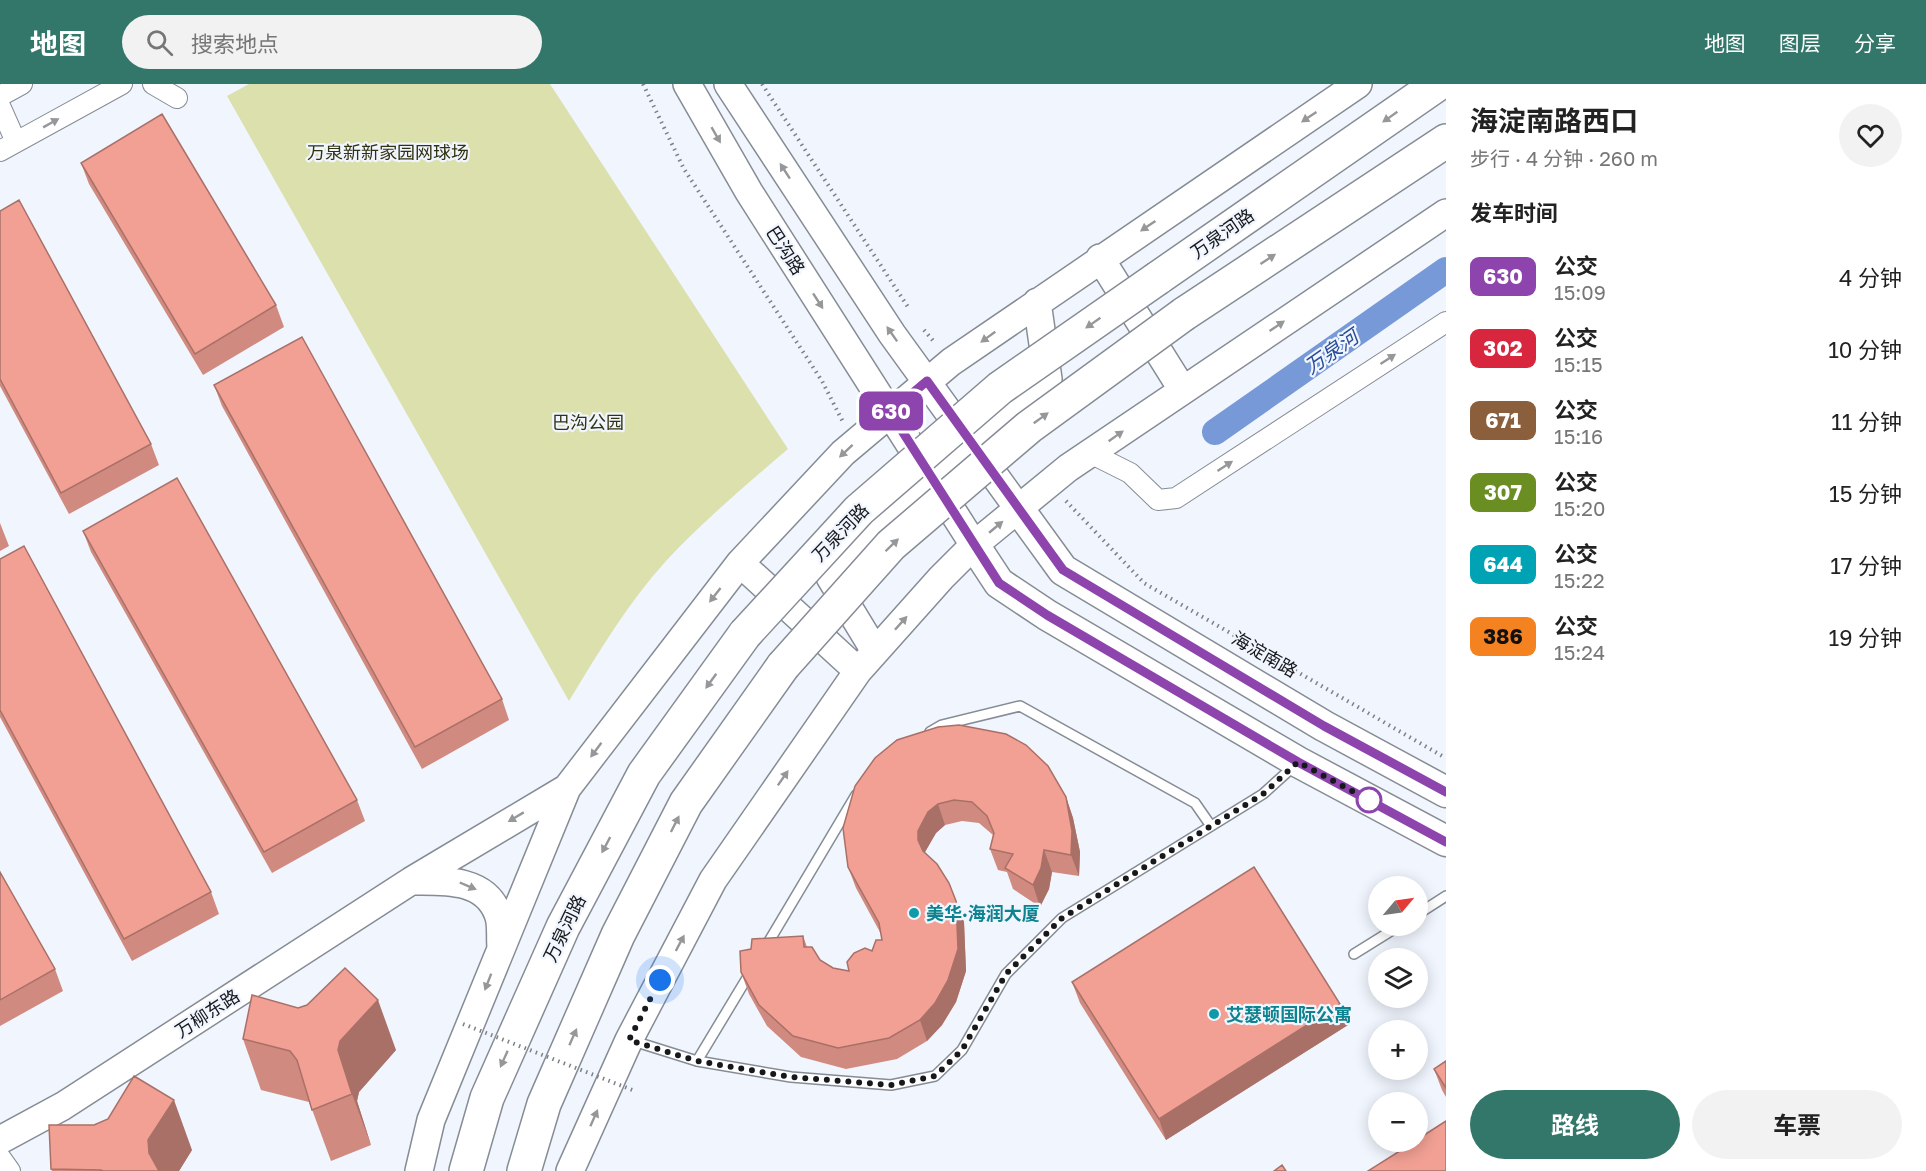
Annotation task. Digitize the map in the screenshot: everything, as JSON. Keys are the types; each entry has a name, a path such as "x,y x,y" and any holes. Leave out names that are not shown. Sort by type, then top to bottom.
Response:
{"highway":[{"name":"万泉河路","path":"466,1171 487,1098 563,927 644,774 745,634 859,510 999,388 1438,84"},
{"path":"524,1171 544,1104 618,935 686,803 783,666 891,545 1029,427 1184,314 1446,141"}],"main road":[{"name":"海淀南路","path":"1018,508 1063,570 1324,726 1446,792"},
{"path":"974,545 999,583 1047,615 1298,762 1446,842"}],"street":[{"path":"0,96 22,84"},
{"path":"0,106 8,146 121,84 139,84"},
{"path":"153,84 177,98"},
{"name":"巴沟路","path":"687,84 749,192 974,545"},
{"path":"728,84 882,319 1018,508"},
{"path":"419,1171 431,1120 567,788 740,563 843,453 927,381 1036,302 1358,84"},
{"path":"570,1171 629,1040 713,880 867,661 941,578 974,545 1050,481 1182,389 1446,213"},
{"path":"1100,258 1182,389"},
{"path":"867,661 830,577 878,525 930,475 1048,379 1036,302"},
{"path":"1090,453 1130,473 1158,500 1176,498 1446,322"},
{"path":"740,563 867,661"},
{"name":"万柳东路","path":"0,1140 63,1106 411,881 567,788"},
{"path":"411,881 461,882 490,899 499,915 501,947"},
{"path":"0,1157 10,1171"}],"lane":[{"path":"923,735 942,725 1020,706 1195,803 1210,826"},
{"path":"629,1040 697,1061 791,1077 891,1085 935,1076 962,1050 1006,974 1062,918 1263,794 1298,762"},
{"path":"697,1061 864,781"},
{"path":"1428,908 1446,896"},
{"path":"1354,954 1383,936"}],"path":[{"path":"643,84 684,170 822,381"},
{"path":"762,84 894,285"},
{"name":"海淀南路","path":"1096,534 1144,583 1446,758"},
{"path":"463,1024 634,1091"}],"green space":[{"name":"巴沟公园","path":"249,84 550,84 788,449 710,517 652,577 626,611 569,701 227,96"}],"building":[{"path":"162,114 276,305 195,354 81,163"},
{"path":"19,200 151,444 61,493 0,379 0,211"},
{"path":"302,337 502,699 415,747 214,385"},
{"path":"177,478 357,800 264,852 83,531"},
{"path":"24,546 211,892 124,939 0,710 0,559"},
{"name":"美华·海润大厦","path":"959,725 1006,734 1026,745 1048,766 1066,797 1072,831 1071,855 1044,850 1041,868 1033,885 1005,868 1013,854 990,849 994,833 987,816 972,802 954,800 938,804 928,812 918,831 918,840 923,851 937,864 949,883 956,901 958,949 948,980 935,1003 920,1020 889,1038 838,1048 793,1036 759,1005 741,972 740,951 751,949 752,939 803,936 804,947 812,947 820,960 833,968 849,971 847,962 854,953 865,948 872,951 876,940 882,940 879,923 848,867 843,828 855,786 875,758 897,740 938,727"},
{"name":"艾瑟顿国际公寓","path":"1254,867 1340,1004 1159,1119 1072,982"},
{"path":"0,872 55,969 0,1000"},
{"path":"345,968 378,1000 340,1041 338,1050 352,1094 312,1110 297,1060 290,1051 243,1039 252,995 298,1008 307,1005"},
{"path":"1446,1061 1446,1088 1434,1069"},
{"path":"134,1076 174,1100 148,1140 149,1153 159,1171 51,1169 49,1125 94,1125 108,1119"},
{"path":"1446,1121 1446,1171 1368,1171 1398,1152 1428,1152 1428,1133"},
{"path":"1282,1165 1286,1171 1274,1171"}],"waterway":[{"name":"万泉河","path":"1215,432 1446,270"}],"bus line":[{"name":"630","path":"1446,792 1324,726 1063,570 927,381 890,412 999,583 1047,615 1298,762 1446,842"}],"place":[{"name":"美华·海润大厦","path":"914,913"},
{"name":"艾瑟顿国际公寓","path":"1214,1014"}],"route":[{"path":"660,980 629,1040 697,1061 791,1077 891,1085 935,1076 962,1050 1006,974 1062,918 1263,794 1298,762 1369,800"}],"park label":[{"name":"万泉新新家园网球场","path":"388,152"}]}
